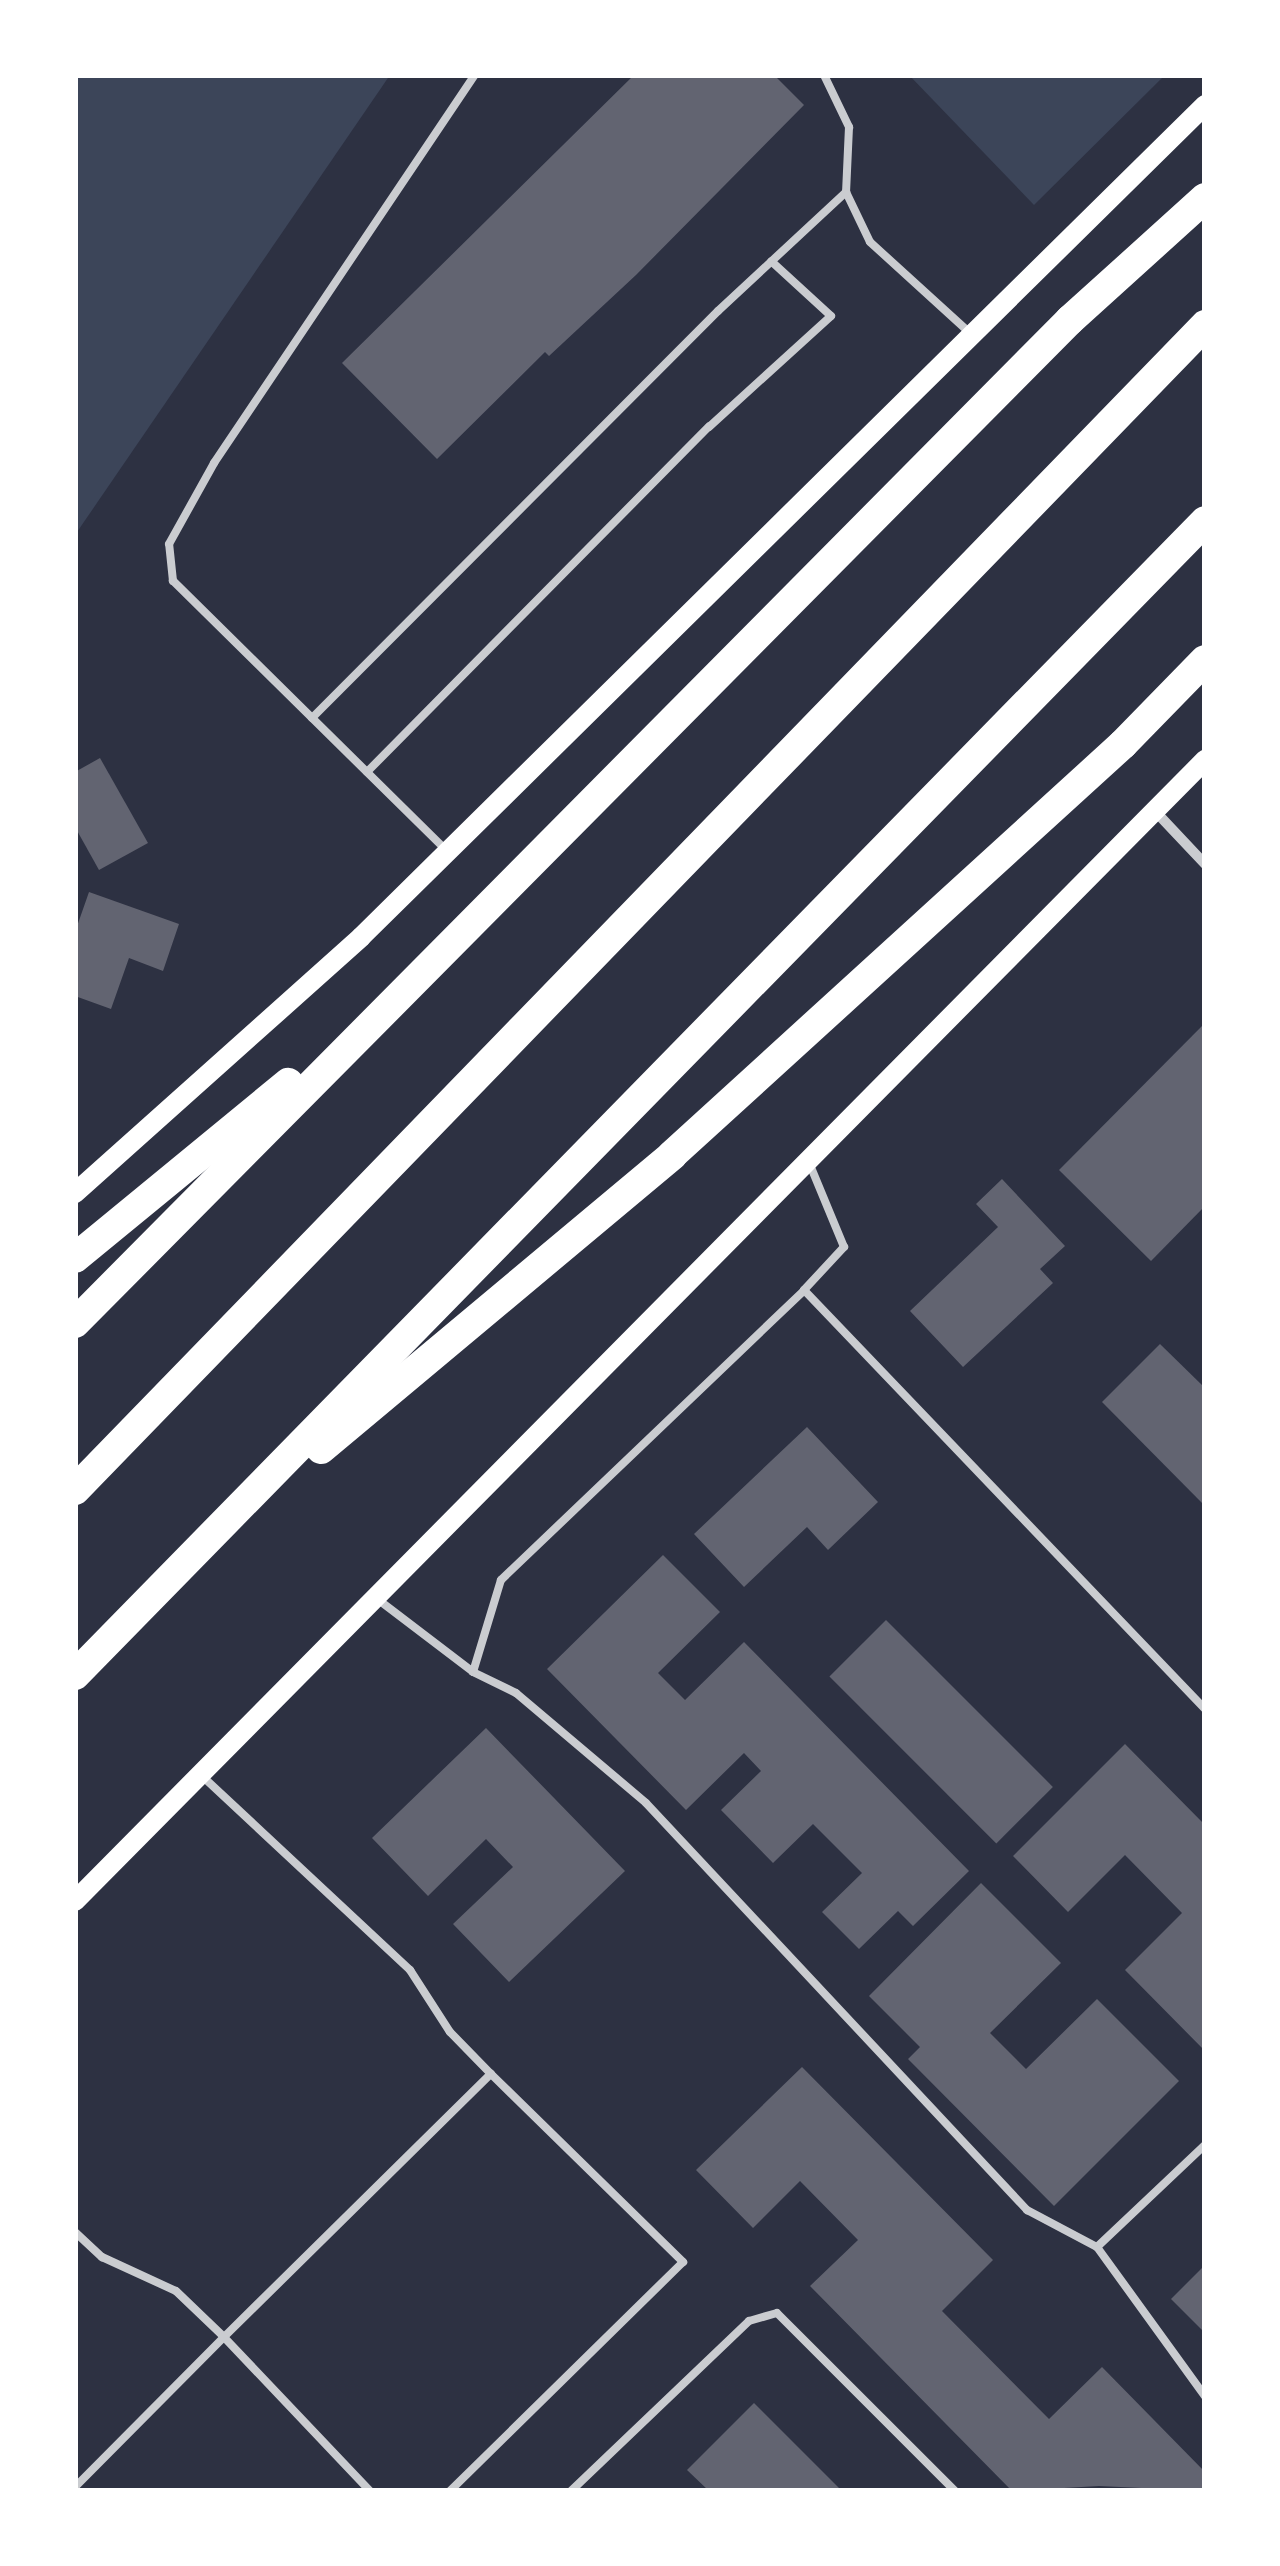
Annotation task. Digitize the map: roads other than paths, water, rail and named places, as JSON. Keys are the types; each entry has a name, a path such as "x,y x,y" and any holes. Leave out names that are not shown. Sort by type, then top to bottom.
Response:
{"highway":[{"path":"75,1322 1070,320 1205,198"},
{"path":"75,1490 1205,325"},
{"path":"75,1675 1205,521"},
{"path":"232,1518 419,1373 686,1142 1123,744 1205,660"},
{"path":"75,1258 489,906"}],"main road":[{"path":"75,1193 447,851 1205,105"},
{"path":"75,1902 1205,760"}],"street":[{"path":"1154,810 1205,864"}],"lane":[{"path":"447,851 173,581 169,544 214,463 475,75"},
{"path":"824,75 849,127 846,192 870,242 972,335"},
{"path":"312,718 771,261 846,192"},
{"path":"367,772 709,427 831,316 771,261"},
{"path":"473,1672 501,1580 844,1247 808,1160"},
{"path":"804,1290 1205,1709"},
{"path":"376,1598 473,1672 516,1693 646,1802 1027,2210 1098,2247 1205,2396"},
{"path":"201,1775 410,1970 450,2032 684,2262 450,2491"},
{"path":"75,2487 491,2074"},
{"path":"1098,2247 1205,2146"},
{"path":"75,2232 102,2257 176,2291 370,2491"},
{"path":"571,2491 749,2322 777,2313 955,2491"}]}
